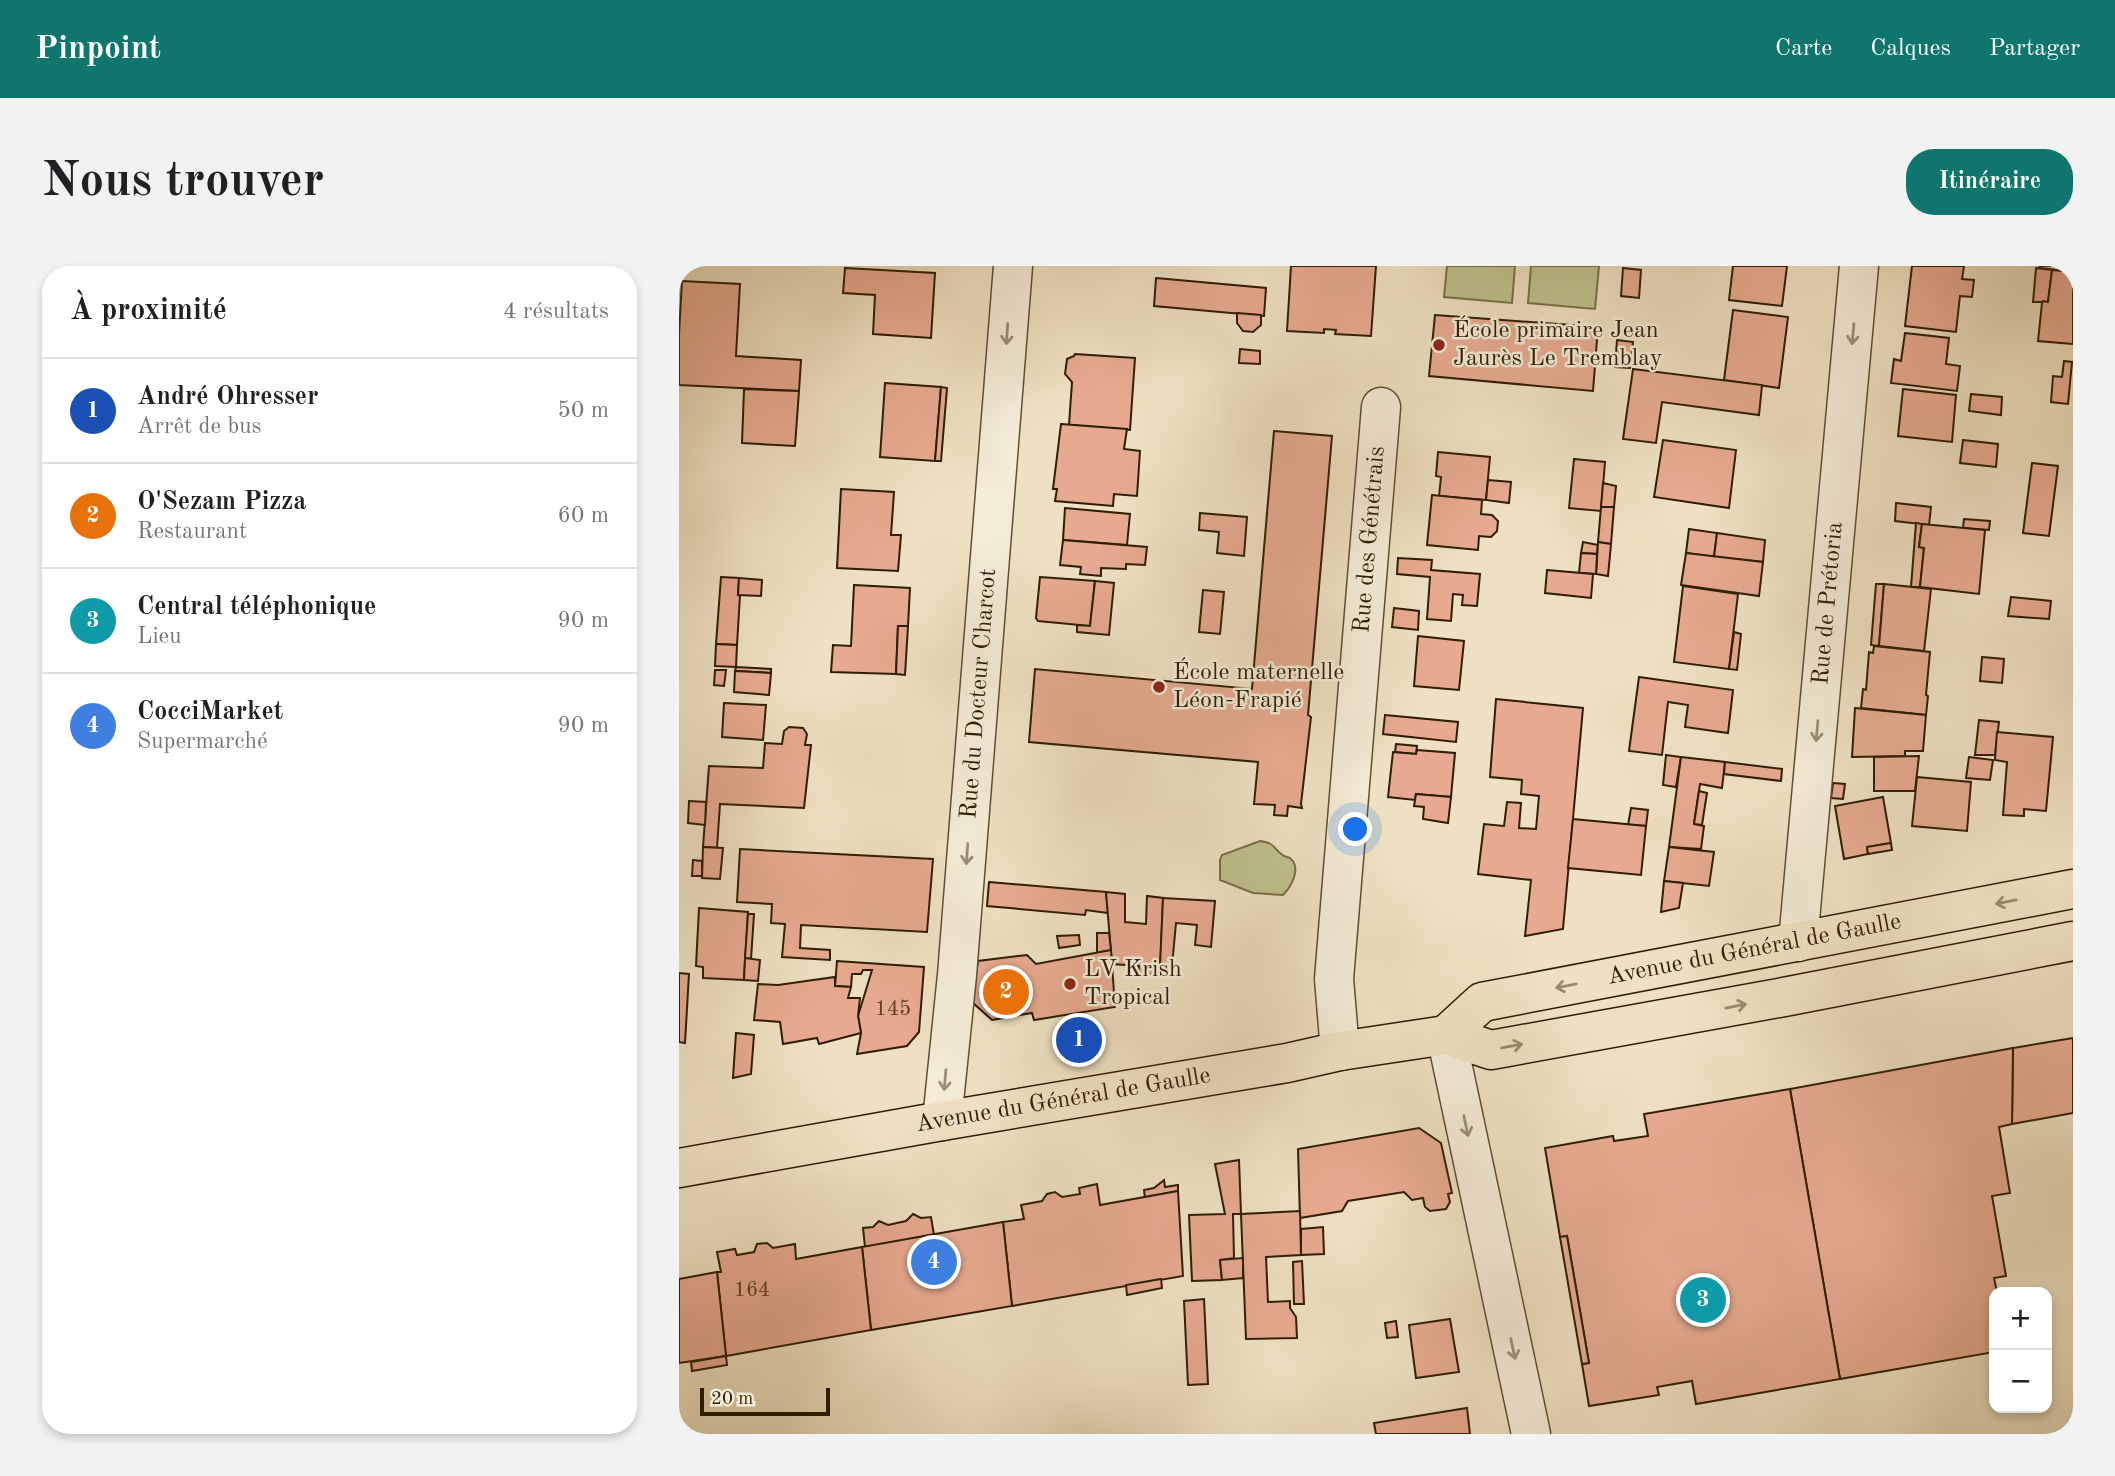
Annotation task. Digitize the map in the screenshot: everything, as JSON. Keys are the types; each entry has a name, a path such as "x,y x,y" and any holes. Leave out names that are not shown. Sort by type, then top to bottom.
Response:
{"main road":[{"name":"Avenue du Général de Gaulle","path":"1447,1035 1482,1002 2073,889"},
{"name":"Avenue du Général de Gaulle","path":"679,1168 1287,1063 1340,1051 1447,1035 1491,1050 2063,946"}],"street":[{"name":"Rue du Docteur Charcot","path":"942,1121 957,975 1013,266"},
{"name":"Rue de Prétoria","path":"1798,942 1859,266"},
{"name":"Rue des Génétrais","path":"1340,1051 1334,979 1381,407"},
{"path":"1447,1035 1531,1434"}],"green space":[{"path":"1447,266 1515,266 1512,303 1444,297"},
{"path":"1531,266 1599,266 1595,309 1528,303"},
{"path":"1260,841 1272,845 1293,862 1294,877 1283,895 1253,893 1220,880 1222,855"}],"building":[{"path":"1291,266 1376,266 1371,336 1335,334 1336,330 1324,329 1324,333 1287,331"},
{"path":"1733,266 1787,266 1782,306 1729,300"},
{"path":"1912,266 1964,266 1962,279 1974,280 1972,297 1960,296 1956,332 1905,326"},
{"path":"2073,266 2073,272 2039,268"},
{"path":"845,268 935,273 931,338 873,334 875,295 843,293"},
{"path":"1623,268 1641,270 1639,298 1621,296"},
{"path":"2036,268 2052,270 2048,302 2033,302"},
{"path":"2052,270 2073,272 2073,344 2038,341 2042,303 2048,302"},
{"path":"1156,278 1266,288 1264,316 1154,306"},
{"path":"682,281 740,284 736,356 801,360 799,391 679,385"},
{"path":"1733,310 1788,317 1779,388 1724,380"},
{"path":"1237,313 1261,315 1261,325 1253,332 1243,331 1237,323"},
{"path":"1435,315 1598,327 1593,391 1429,376"},
{"path":"1905,333 1949,338 1946,364 1960,366 1957,391 1891,383 1894,359 1901,361"},
{"path":"1617,340 1633,342 1630,368 1615,367"},
{"path":"1240,349 1260,351 1260,364 1239,363"},
{"path":"1075,354 1135,358 1130,430 1069,425 1072,382 1065,374 1067,359"},
{"path":"2064,361 2072,362 2068,404 2051,402 2053,376 2062,377"},
{"path":"1633,369 1762,385 1759,415 1662,402 1656,443 1623,439"},
{"path":"885,383 941,387 935,461 880,457"},
{"path":"941,387 947,388 941,461 935,461"},
{"path":"744,389 799,391 795,446 742,443"},
{"path":"1903,389 1956,395 1952,442 1898,436"},
{"path":"1971,394 2002,397 2001,415 1969,411"},
{"path":"1061,424 1127,429 1124,449 1140,451 1137,496 1114,494 1113,506 1055,501 1057,489 1053,489"},
{"path":"1274,431 1332,436 1302,808 1288,806 1287,816 1274,815 1275,805 1254,804 1258,762 1029,742 1035,669 1252,689"},
{"path":"1663,440 1736,450 1729,508 1654,497"},
{"path":"1963,440 1998,444 1996,467 1960,463"},
{"path":"1438,452 1490,457 1486,500 1439,496 1441,477 1436,476"},
{"path":"1574,459 1605,462 1601,511 1569,508"},
{"path":"2032,463 2058,466 2049,536 2023,533"},
{"path":"1488,480 1511,482 1509,503 1486,500"},
{"path":"1603,483 1616,486 1614,507 1601,507"},
{"path":"841,489 894,492 891,535 901,535 898,571 837,568"},
{"path":"1432,495 1482,500 1481,514 1492,515 1498,521 1497,531 1491,537 1479,536 1478,550 1427,545"},
{"path":"1896,503 1931,507 1929,525 1895,521"},
{"path":"1601,507 1614,507 1611,544 1598,542"},
{"path":"1065,508 1130,514 1127,545 1063,540"},
{"path":"1200,513 1247,517 1244,556 1217,553 1219,532 1199,530"},
{"path":"1964,519 1990,521 1989,530 1963,528"},
{"path":"1916,523 1922,524 1919,547 1924,548 1920,587 1911,587"},
{"path":"1922,524 1985,530 1979,594 1920,587 1924,548 1919,547"},
{"path":"1689,529 1717,533 1714,557 1686,553"},
{"path":"1717,533 1765,540 1763,562 1714,557"},
{"path":"1063,540 1147,547 1145,565 1126,564 1126,569 1101,568 1101,576 1080,574 1081,567 1060,565"},
{"path":"1583,542 1598,545 1597,554 1581,553"},
{"path":"1598,542 1611,544 1608,576 1596,574"},
{"path":"1581,553 1597,554 1596,574 1579,573"},
{"path":"1686,553 1763,562 1759,596 1681,585"},
{"path":"1398,558 1432,560 1431,570 1480,574 1477,606 1462,605 1463,595 1453,594 1451,621 1427,619 1430,577 1397,574"},
{"path":"1547,570 1593,574 1591,598 1545,593"},
{"path":"721,577 739,578 737,645 716,644"},
{"path":"1040,577 1095,581 1090,626 1038,621 1036,618"},
{"path":"739,578 762,580 761,596 738,595"},
{"path":"1095,581 1114,583 1109,635 1077,632 1077,625 1090,626"},
{"path":"1876,584 1884,584 1879,646 1871,645"},
{"path":"1884,584 1931,589 1924,651 1879,646"},
{"path":"854,585 910,588 908,626 898,626 896,674 831,672 833,645 851,646"},
{"path":"1683,586 1738,594 1729,669 1674,662"},
{"path":"1203,590 1224,592 1220,634 1199,632"},
{"path":"2011,597 2051,601 2049,619 2008,616"},
{"path":"1394,608 1419,611 1418,630 1392,627"},
{"path":"898,626 908,626 905,675 896,674"},
{"path":"1734,632 1741,634 1737,670 1729,669"},
{"path":"1418,636 1464,641 1459,690 1414,686"},
{"path":"716,644 737,645 736,667 715,666"},
{"path":"1874,646 1930,652 1926,715 1861,708 1863,689 1866,690 1869,652 1873,653"},
{"path":"1982,657 2004,659 2002,683 1980,681"},
{"path":"736,667 771,669 771,673 735,671"},
{"path":"715,670 726,670 724,686 714,685"},
{"path":"735,671 771,673 769,695 734,692"},
{"path":"1639,677 1733,690 1728,733 1685,727 1688,705 1668,702 1662,755 1629,751"},
{"path":"1496,699 1583,708 1563,929 1525,936 1531,880 1478,874 1484,824 1504,826 1507,802 1521,803 1519,828 1536,829 1539,796 1521,794 1522,780 1490,777"},
{"path":"724,703 766,705 763,740 722,737"},
{"path":"1855,708 1926,715 1923,751 1905,751 1905,756 1852,757"},
{"path":"1385,715 1458,722 1456,742 1383,734"},
{"path":"1979,720 1999,722 1995,755 1975,755"},
{"path":"789,727 803,728 807,734 805,745 811,745 804,808 720,804 717,848 703,847 709,766 763,768 765,743 782,744 784,731"},
{"path":"1997,732 2053,737 2046,811 2024,809 2024,816 2003,815 2007,762 1995,760"},
{"path":"1396,744 1417,746 1416,754 1395,752"},
{"path":"1417,750 1455,753 1451,797 1416,794 1415,800 1388,797 1393,752 1416,754"},
{"path":"1666,755 1681,757 1676,787 1663,785"},
{"path":"1919,756 1915,791 1874,791 1874,757"},
{"path":"1681,757 1725,762 1722,788 1700,784 1694,824 1704,826 1701,849 1669,847"},
{"path":"1969,757 1993,760 1990,780 1966,778"},
{"path":"1725,762 1782,769 1781,781 1724,774"},
{"path":"1917,777 1971,782 1967,831 1912,826"},
{"path":"1833,783 1845,784 1843,799 1831,798"},
{"path":"1699,791 1707,793 1702,825 1694,824"},
{"path":"1416,794 1451,797 1448,823 1423,819 1424,807 1414,806"},
{"path":"1883,797 1891,843 1867,847 1868,854 1844,859 1835,806"},
{"path":"689,801 706,802 705,825 688,823"},
{"path":"1631,808 1648,810 1646,826 1628,825"},
{"path":"1573,819 1646,826 1641,875 1568,868"},
{"path":"1891,843 1892,850 1868,854 1867,847"},
{"path":"703,847 723,848 720,879 702,878"},
{"path":"1669,847 1714,852 1709,886 1664,881"},
{"path":"740,849 933,859 927,932 801,925 800,948 830,950 830,960 782,957 785,924 771,923 772,904 737,902"},
{"path":"693,860 702,861 702,876 692,876"},
{"path":"1664,881 1683,883 1679,908 1661,912"},
{"path":"989,882 1106,892 1108,913 1086,910 1085,915 987,906"},
{"path":"1106,892 1125,894 1125,922 1146,924 1147,896 1163,898 1160,975 1138,974 1139,966 1112,964"},
{"path":"1163,898 1215,901 1211,947 1195,945 1197,925 1176,923 1172,966 1160,965"},
{"path":"699,908 748,912 744,980 703,978 703,967 696,966"},
{"path":"748,914 754,914 751,959 745,958"},
{"path":"1097,933 1109,933 1111,950 1097,953"},
{"path":"1079,935 1080,945 1059,948 1057,936"},
{"path":"1111,950 1115,1007 1034,1020 1032,1013 992,1020 972,1002 978,961 1027,955 1036,964"},
{"path":"745,958 760,960 758,981 744,980"},
{"path":"837,961 924,967 919,1032 907,1046 857,1054 861,1033 858,1016 872,970 852,974 851,987 835,986"},
{"path":"679,973 689,974 685,1043 679,1042"},
{"path":"835,977 835,986 851,987 848,998 860,998 858,1016 861,1033 819,1044 817,1038 783,1044 780,1022 754,1020 758,984 778,985"},
{"path":"736,1033 754,1035 751,1074 733,1078"},
{"path":"2073,1038 2073,1113 2012,1124 2013,1048"},
{"path":"2013,1048 2012,1124 1999,1127 2010,1193 1992,1196 2006,1276 1994,1278 1996,1287 1989,1287 1989,1353 1840,1379 1790,1089"},
{"path":"1790,1089 1840,1379 1696,1404 1692,1381 1657,1387 1659,1395 1589,1406 1582,1364 1589,1363 1567,1236 1560,1237 1545,1148 1613,1136 1614,1141 1648,1136 1644,1114"},
{"path":"1419,1128 1441,1143 1452,1193 1448,1194 1450,1202 1446,1209 1430,1211 1425,1207 1423,1198 1412,1200 1404,1192 1348,1201 1342,1211 1300,1218 1298,1149"},
{"path":"1239,1160 1241,1214 1233,1214 1234,1258 1220,1260 1222,1280 1192,1281 1189,1215 1225,1214 1215,1164"},
{"path":"1164,1180 1165,1187 1178,1185 1178,1191 1145,1198 1144,1190 1154,1188"},
{"path":"1097,1184 1100,1205 1178,1191 1183,1276 1012,1306 1003,1222 1024,1219 1021,1205 1042,1201 1047,1194 1055,1192 1062,1197 1080,1194 1079,1188"},
{"path":"1300,1211 1301,1255 1266,1257 1268,1302 1290,1301 1290,1308 1296,1317 1297,1338 1246,1339 1241,1214"},
{"path":"913,1214 921,1218 931,1217 934,1235 865,1247 863,1228 873,1227 879,1221 888,1225 906,1221"},
{"path":"1003,1222 1012,1306 871,1330 862,1247"},
{"path":"1323,1227 1324,1254 1301,1255 1301,1229"},
{"path":"1567,1236 1589,1363 1582,1364 1560,1237"},
{"path":"767,1243 773,1248 795,1244 796,1259 862,1247 871,1330 726,1356 717,1272 721,1272 717,1252 735,1249 737,1255 754,1252 757,1244"},
{"path":"1243,1258 1243,1278 1222,1280 1220,1260"},
{"path":"1302,1261 1304,1304 1294,1304 1293,1262"},
{"path":"717,1272 726,1356 679,1363 679,1279"},
{"path":"1161,1279 1162,1288 1127,1295 1126,1285"},
{"path":"1204,1299 1208,1384 1188,1385 1184,1301"},
{"path":"1450,1319 1459,1372 1416,1378 1409,1325"},
{"path":"1396,1321 1398,1337 1387,1338 1385,1323"},
{"path":"726,1356 727,1365 692,1371 691,1362"},
{"path":"1467,1408 1470,1434 1376,1434 1374,1423"}],"place":[{"name":"École primaire Jean Jaurès Le Tremblay","path":"1439,345"},
{"name":"École maternelle Léon-Frapié","path":"1159,687"},
{"name":"LV Krish Tropical","path":"1070,984"},
{"name":"O'Sezam Pizza","path":"1006,992"},
{"name":"André Ohresser","path":"1079,1040"},
{"name":"CocciMarket","path":"934,1262"},
{"name":"Central téléphonique","path":"1703,1300"}]}
